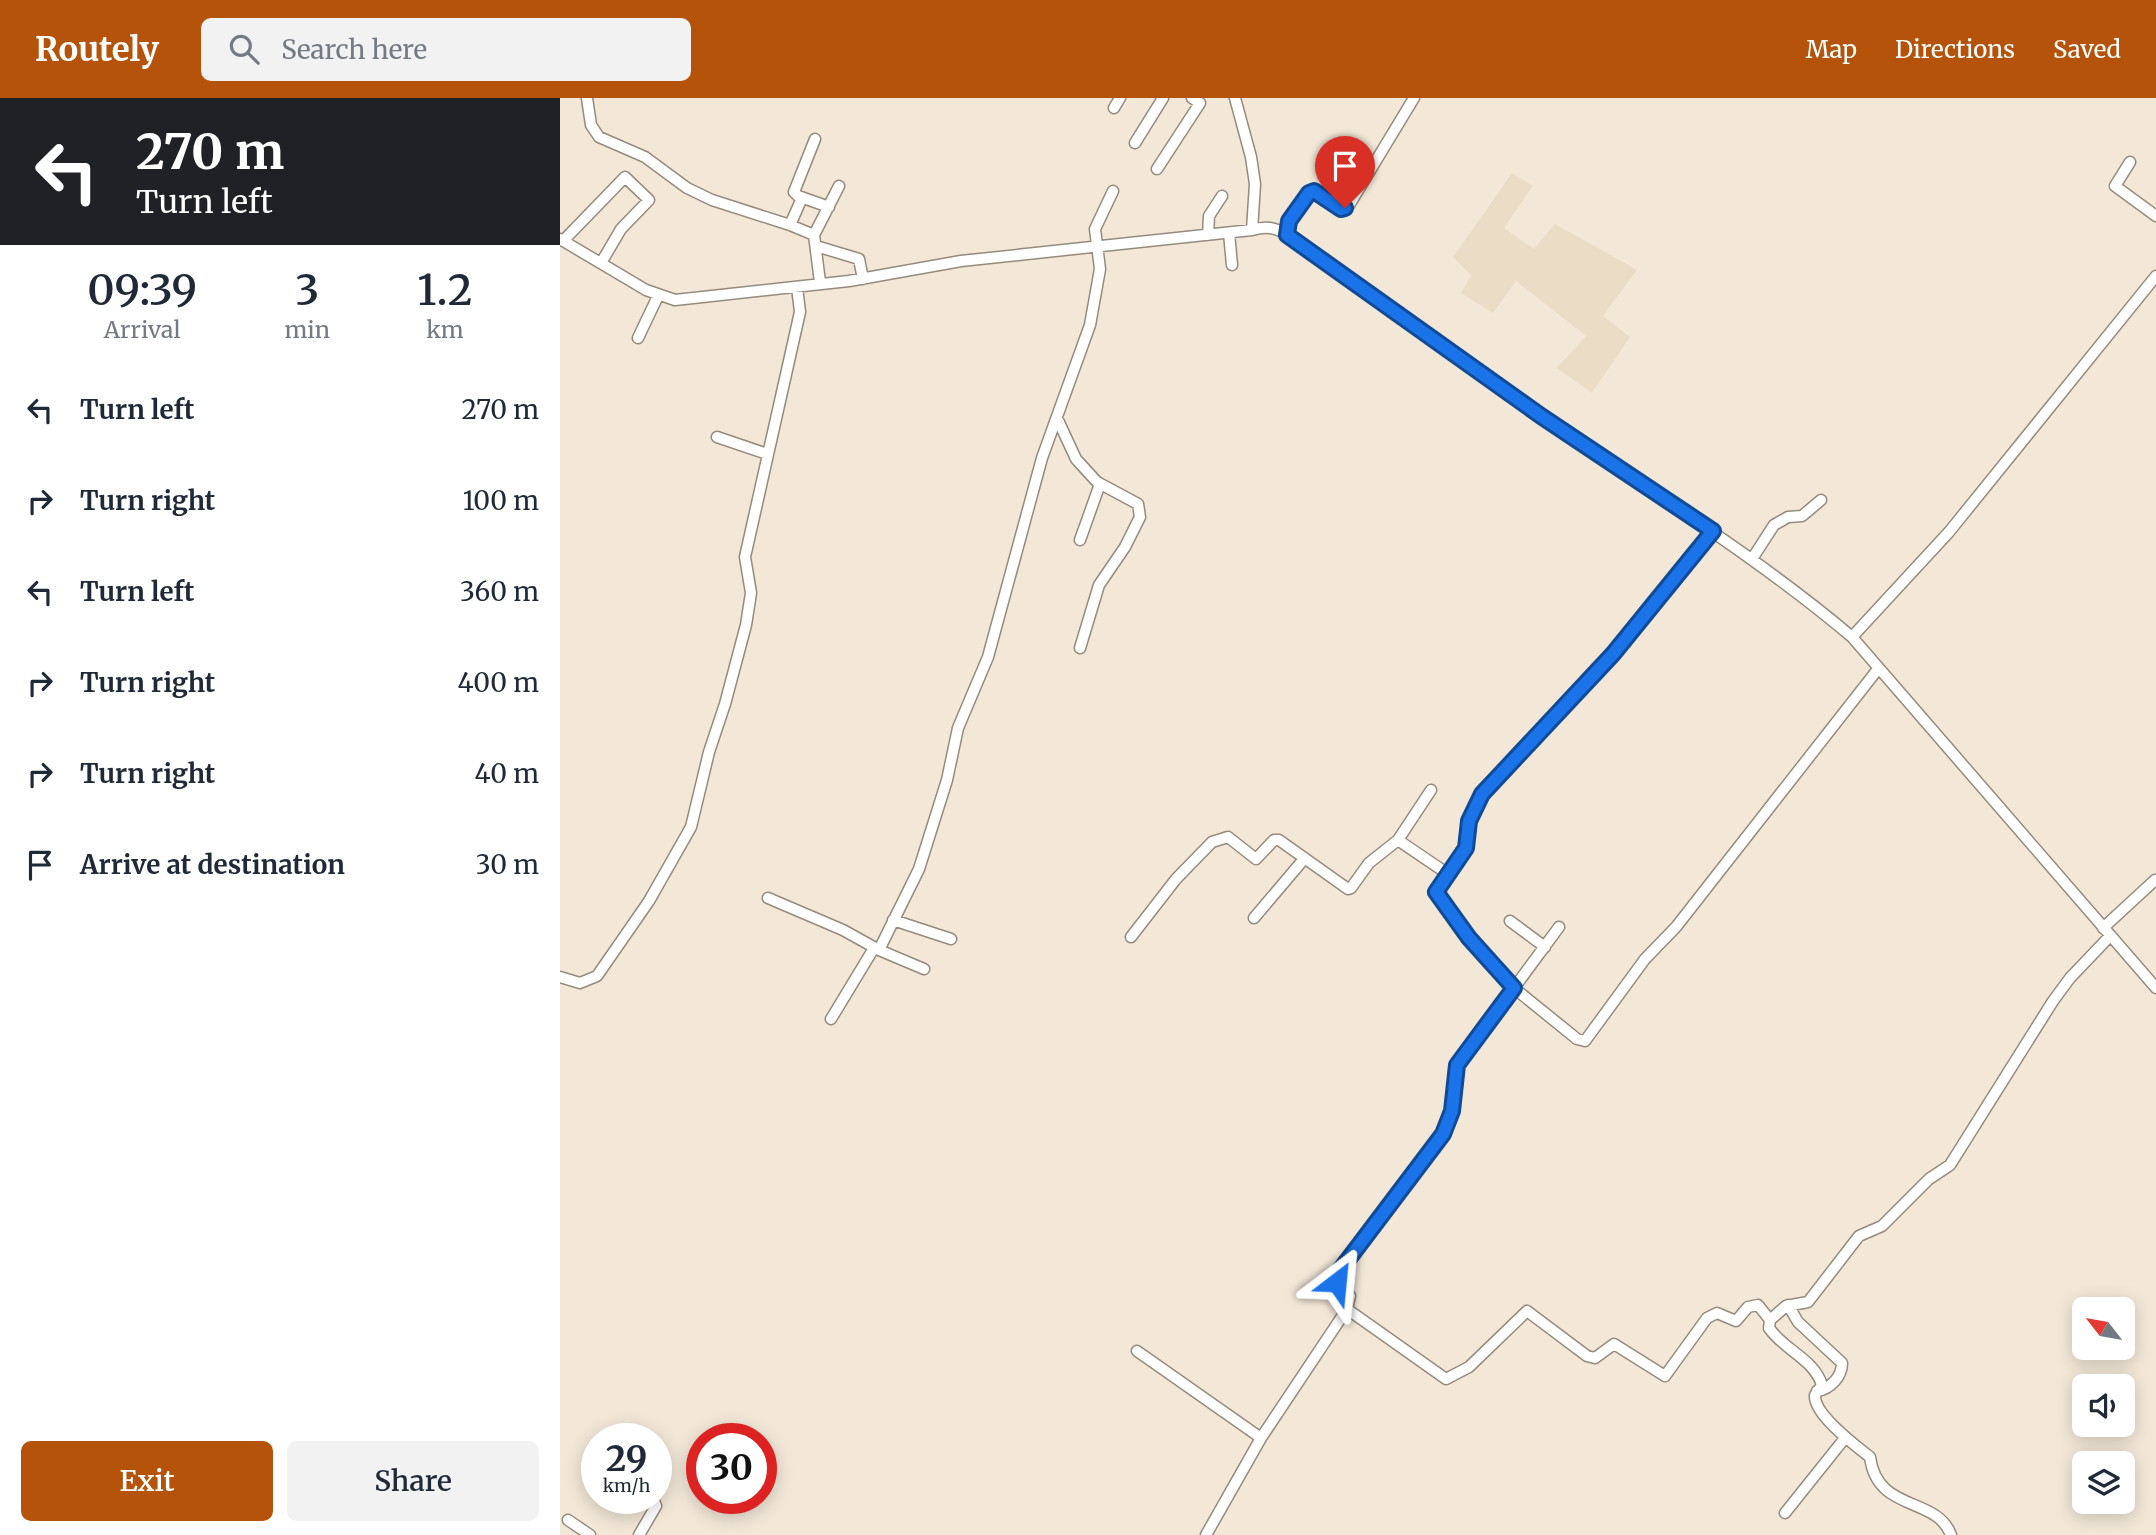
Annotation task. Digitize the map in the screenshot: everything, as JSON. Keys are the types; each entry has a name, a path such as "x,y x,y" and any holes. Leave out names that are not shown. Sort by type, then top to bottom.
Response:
{"street":[{"path":"587,98 591,125 599,137 645,157 687,188 712,200 790,225 815,241 859,259 863,279"},
{"path":"1114,108 1120,98"},
{"path":"1135,143 1164,98"},
{"path":"1157,169 1200,103 1192,98"},
{"path":"1235,98 1251,157 1255,184 1252,230"},
{"path":"1287,235 1289,221 1309,193 1317,193 1341,209 1348,207 1414,98"},
{"path":"815,139 795,189 796,195 829,207"},
{"path":"2130,162 2115,186 2156,216"},
{"path":"601,263 621,229 649,200 625,177 562,240 601,263 658,296 675,300 863,279 961,261 1264,227 1276,228 1541,416 1713,531 1806,598 1852,637 2155,986"},
{"path":"820,282 815,241 839,186"},
{"path":"831,1018 877,949 919,869 947,780 958,728 988,657 1042,458 1082,349 1096,301 1100,269 1095,246 1095,229 1113,191"},
{"path":"1208,235 1209,216 1222,196"},
{"path":"790,225 802,198"},
{"path":"1229,233 1232,265"},
{"path":"1852,637 1949,533 2156,276"},
{"path":"560,977 580,983 597,976 649,901 691,827 709,752 726,704 746,625 751,593 745,557 800,312 797,287"},
{"path":"638,338 658,296"},
{"path":"1057,418 1076,459 1100,484 1138,503 1141,509 1140,517 1125,547 1099,585 1080,648"},
{"path":"717,437 767,454"},
{"path":"1080,540 1100,484"},
{"path":"1752,559 1774,526 1788,517 1802,516 1821,500"},
{"path":"1713,531 1613,654 1482,794 1469,821 1466,848 1436,892 1514,988 1577,1039 1585,1041 1644,959 1676,928 1878,669"},
{"path":"1131,937 1177,878 1212,842 1230,837 1256,859 1279,840 1344,888 1351,888 1369,863 1398,840 1432,790"},
{"path":"1398,840 1448,874"},
{"path":"1254,918 1304,859"},
{"path":"1951,1535 1935,1517 1882,1487 1873,1474 1870,1457 1845,1438 1816,1404 1814,1400 1822,1385 1812,1366 1778,1341 1769,1328 1770,1320 1788,1305 1808,1302 1859,1236 1882,1226 1928,1179 1950,1165 2053,1000 2107,932 2155,880"},
{"path":"768,898 924,969"},
{"path":"894,920 951,939"},
{"path":"1510,921 1545,947"},
{"path":"1206,1535 1261,1438 1347,1308 1350,1296 1336,1277 1443,1134 1452,1111 1457,1065 1559,927"},
{"path":"1347,1308 1446,1379 1469,1367 1527,1311 1587,1356 1595,1357 1614,1344 1662,1376 1668,1374 1713,1314 1717,1313 1736,1321 1748,1307 1758,1305 1770,1320"},
{"path":"1788,1305 1798,1322 1842,1363 1834,1382 1827,1389 1817,1391"},
{"path":"1137,1351 1261,1438"},
{"path":"1785,1513 1845,1438"},
{"path":"639,1535 651,1514"},
{"path":"568,1520 590,1535"}],"shaded area":[{"path":"1512,173 1533,186 1504,228 1534,249 1555,224 1637,270 1603,316 1630,337 1592,393 1557,368 1586,336 1516,281 1493,313 1461,293 1471,275 1453,257"}],"route":[{"path":"1337,1282 1338,1273 1443,1134 1452,1111 1457,1065 1514,988 1469,938 1436,892 1466,848 1469,821 1482,794 1613,654 1713,531 1541,416 1287,235 1289,221 1309,193 1314,191 1341,209 1345,208"}]}
